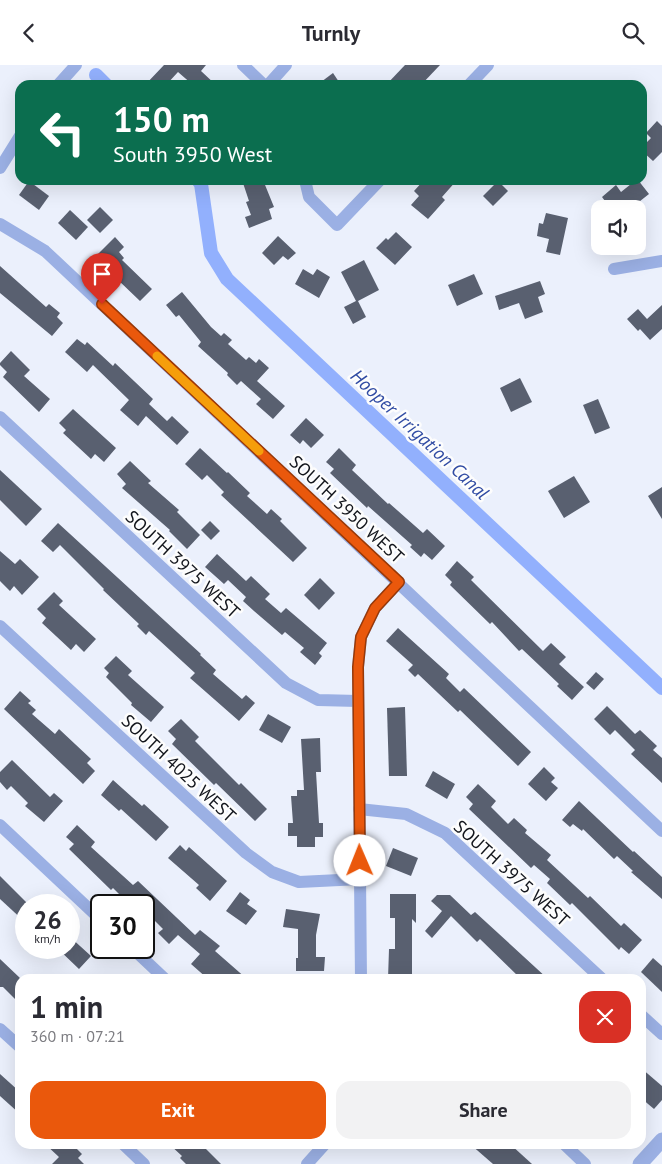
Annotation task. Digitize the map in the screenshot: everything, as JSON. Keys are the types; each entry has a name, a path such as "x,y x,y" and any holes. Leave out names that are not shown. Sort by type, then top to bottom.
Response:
{"street":[{"path":"62,80 76,65"},
{"path":"243,65 260,80"},
{"path":"271,80 286,65"},
{"path":"474,80 488,65"},
{"path":"0,168 5,147"},
{"path":"306,185 309,197 337,225 375,185"},
{"name":"SOUTH 3950 WEST","path":"0,224 45,251 662,831"},
{"path":"614,269 662,261"},
{"name":"SOUTH 3975 WEST","path":"0,417 286,683 318,700 358,701"},
{"path":"361,974 358,667 361,637 375,608 399,582"},
{"name":"SOUTH 4025 WEST","path":"0,626 246,853 272,872 299,882 360,879"},
{"name":"SOUTH 3975 WEST","path":"359,809 406,814 445,833 597,974"},
{"path":"0,825 90,910"},
{"path":"144,959 160,974"},
{"path":"646,1020 662,1034"},
{"path":"0,1029 15,1042"},
{"path":"640,1164 662,1140"},
{"path":"128,1149 144,1164"},
{"path":"307,1164 321,1149"},
{"path":"569,1149 585,1164"}],"building":[{"path":"164,65 206,65 201,71 211,80 187,80 178,72 171,80 150,80"},
{"path":"405,65 440,65 426,80 391,80"},
{"path":"333,73 338,80 324,80"},
{"path":"657,121 662,126 662,152 653,161 647,156 647,142 651,138 647,132"},
{"path":"26,185 34,185 49,196 39,210 19,195"},
{"path":"244,185 265,185 274,207 269,209 272,219 249,228 245,217 251,215 246,202 249,201"},
{"path":"419,185 453,185 442,197 445,200 428,219 411,205 419,196 414,191"},
{"path":"494,185 502,185 508,191 493,206 483,196"},
{"path":"616,185 621,192 630,185 642,185 649,194 641,200 604,200 602,197"},
{"path":"100,207 113,220 100,233 87,220"},
{"path":"70,210 88,227 76,240 58,223"},
{"path":"546,213 568,218 560,255 546,252 549,239 537,236 539,223 543,224"},
{"path":"396,232 412,247 395,265 376,248 386,238 388,240"},
{"path":"278,236 296,253 288,260 283,256 274,265 262,253"},
{"path":"115,237 124,247 119,252 124,258 122,260 152,289 140,301 96,256"},
{"path":"364,260 379,290 358,301 366,317 353,324 344,307 356,301 341,272"},
{"path":"0,266 46,307 49,304 60,313 57,317 63,323 52,336 0,293"},
{"path":"303,269 313,275 317,269 330,277 319,298 295,284"},
{"path":"474,274 483,294 457,306 448,285"},
{"path":"540,281 545,294 538,297 543,312 525,319 519,303 499,310 495,296"},
{"path":"182,292 211,327 221,336 224,333 232,340 228,344 246,360 249,357 256,363 259,359 269,368 257,381 285,406 273,419 256,404 261,399 241,381 237,385 227,375 228,373 198,346 201,342 179,315 176,317 166,305"},
{"path":"662,305 662,329 650,340 627,319 638,309 647,319"},
{"path":"77,339 85,345 87,342 113,366 115,363 153,399 149,404 167,421 172,416 189,432 177,445 146,416 138,426 120,410 129,400 93,365 87,372 65,352"},
{"path":"11,351 30,370 24,376 50,399 39,412 3,377 7,372 0,363"},
{"path":"520,378 532,402 511,412 500,388"},
{"path":"598,399 610,428 595,434 583,405"},
{"path":"73,409 116,448 104,462 95,454 91,459 63,433 66,430 59,423"},
{"path":"306,418 324,435 311,448 303,440 300,444 290,435"},
{"path":"200,448 250,493 247,496 267,514 271,509 282,519 280,521 307,548 293,562 221,495 224,492 207,475 202,480 185,464"},
{"path":"339,448 356,465 352,470 388,504 423,533 427,529 445,546 432,560 424,553 421,557 410,547 412,545 368,506 367,508 330,473 334,469 326,462"},
{"path":"130,461 151,481 148,483 179,510 177,512 200,535 187,549 170,530 122,488 126,484 117,474"},
{"path":"0,470 42,509 26,526 0,500"},
{"path":"574,476 590,502 564,518 548,491"},
{"path":"662,487 662,519 648,496"},
{"path":"210,521 220,531 211,540 201,530"},
{"path":"58,523 201,654 216,670 213,674 242,699 246,695 255,703 239,721 190,678 195,673 149,631 146,635 137,626 139,624 60,545 53,552 41,541"},
{"path":"0,551 15,564 20,559 39,577 22,595 14,586 10,591 0,581"},
{"path":"217,554 246,581 251,576 270,594 265,599 281,613 286,608 327,643 319,653 322,656 315,665 300,652 304,648 285,632 282,635 243,601 246,597 228,580 224,584 205,567"},
{"path":"457,561 474,577 471,580 543,651 551,643 566,657 559,664 584,687 572,700 557,686 559,684 522,649 519,651 492,622 490,624 450,585 452,582 445,575"},
{"path":"320,578 335,593 319,610 304,595"},
{"path":"54,592 63,601 59,605 96,639 84,652 76,644 71,650 42,623 46,618 37,609"},
{"path":"398,628 449,674 446,678 460,692 464,688 531,752 518,766 460,710 458,712 418,674 415,677 408,670 413,665 386,641"},
{"path":"116,656 132,671 128,675 164,707 151,722 131,705 132,703 106,677 109,673 104,668"},
{"path":"596,672 604,679 594,690 586,683"},
{"path":"20,691 31,701 28,703 36,710 32,714 55,734 59,729 91,759 87,763 95,771 83,784 4,709"},
{"path":"607,706 635,734 640,730 657,746 653,750 662,758 662,783 631,754 635,750 615,730 610,735 594,719"},
{"path":"405,707 407,776 389,776 387,708"},
{"path":"268,714 291,727 282,743 259,730"},
{"path":"181,719 199,737 195,741 239,785 241,783 267,809 255,821 172,744 176,739 168,731"},
{"path":"320,738 321,772 316,772 319,823 323,823 323,837 315,837 315,847 297,847 297,836 288,836 288,823 293,823 291,796 297,796 297,790 304,790 301,739"},
{"path":"12,760 50,797 54,793 63,801 44,822 25,806 28,803 11,786 7,790 0,782 0,772"},
{"path":"544,767 555,778 551,782 558,788 546,801 528,784"},
{"path":"433,771 455,784 447,799 425,786"},
{"path":"113,780 142,806 144,804 169,827 156,841 121,809 119,811 101,795"},
{"path":"478,784 496,801 491,807 508,824 514,818 527,830 525,833 551,855 547,860 588,898 590,896 621,926 624,923 642,940 629,954 621,947 619,950 572,903 570,905 547,883 550,879 534,865 531,868 469,809 473,804 466,797"},
{"path":"579,801 662,877 662,899 631,872 633,871 617,856 614,859 583,829 582,831 573,824 570,827 562,820"},
{"path":"77,825 95,842 91,847 133,885 138,881 152,894 119,894 113,888 111,890 69,849 74,844 66,837"},
{"path":"180,845 186,851 189,847 227,881 210,901 196,888 199,885 168,858"},
{"path":"393,848 418,858 411,876 386,866"},
{"path":"0,876 18,894 15,894 15,913 0,899"},
{"path":"240,892 250,900 247,904 257,911 246,925 226,911"},
{"path":"390,894 416,894 416,923 412,919 412,974 388,974 389,949 395,949 395,918 390,918"},
{"path":"437,895 450,895 471,915 475,912 543,974 516,974 480,939 477,942 451,916 432,938 425,931 442,911 431,901"},
{"path":"155,897 195,935 200,930 220,946 215,951 241,974 202,974 191,964 200,954 178,935 169,944 158,933 163,929 155,921"},
{"path":"286,909 320,914 316,935 316,957 325,957 324,971 296,971 298,929 283,927"},
{"path":"80,946 90,957 79,969 69,959 80,959"},
{"path":"653,958 662,966 662,992 646,977 646,974 641,972"},
{"path":"0,959 16,974 15,999 3,987 0,987"},
{"path":"646,1072 662,1086 662,1100 654,1109 646,1102"},
{"path":"0,1074 15,1088 15,1110 0,1096"},
{"path":"50,1149 77,1149 82,1154 78,1158 84,1164 52,1164 59,1157"},
{"path":"174,1149 206,1149 221,1164 186,1164 180,1158 182,1156"},
{"path":"476,1149 516,1149 532,1164 493,1164"}],"waterway":[{"name":"Hooper Irrigation Canal","path":"96,75 101,80"},
{"name":"Hooper Irrigation Canal","path":"201,185 211,253 227,279 662,688"}],"slow traffic":[{"path":"157,356 259,451"}],"route":[{"path":"102,304 399,582 375,608 361,637 358,667 360,861"}]}
